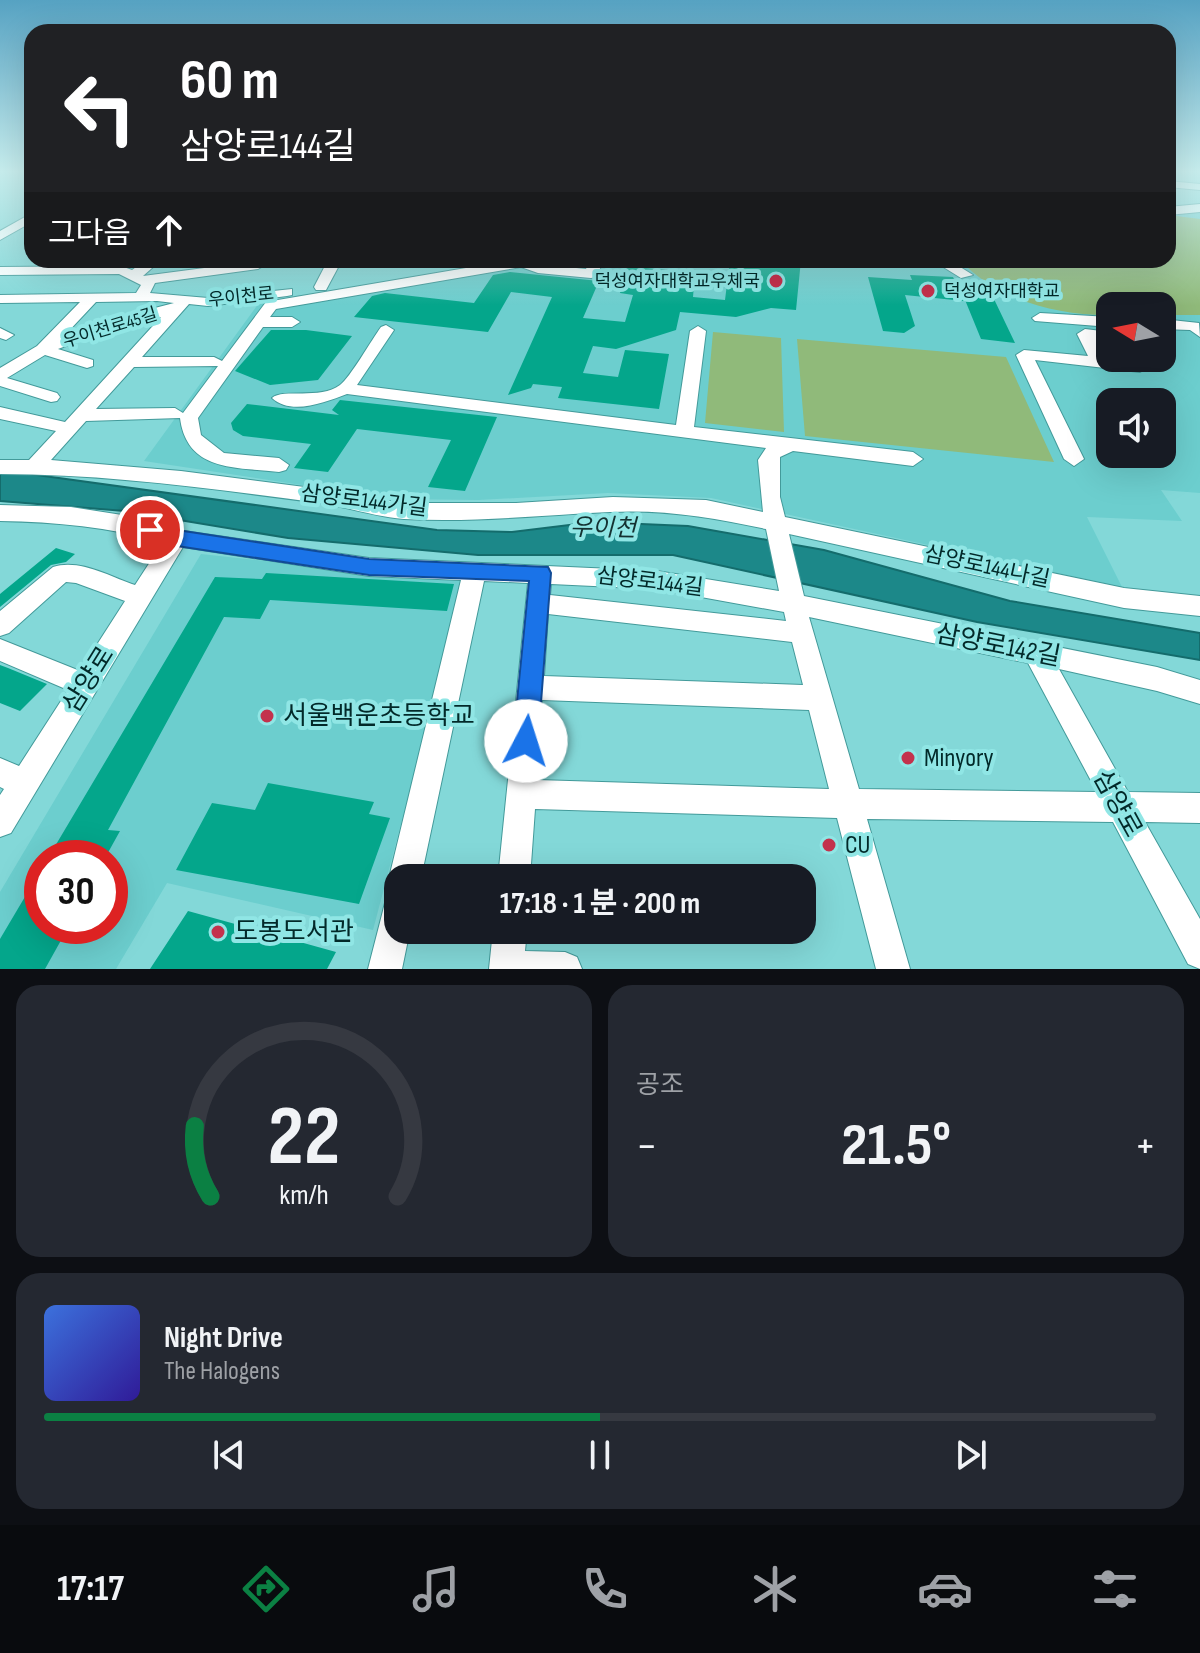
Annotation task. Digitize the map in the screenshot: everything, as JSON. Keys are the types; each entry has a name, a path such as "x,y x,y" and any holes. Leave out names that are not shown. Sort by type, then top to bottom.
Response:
{"street":[{"path":"0,236 24,222"},
{"path":"138,278 147,268"},
{"path":"138,278 214,268"},
{"path":"248,297 258,268"},
{"path":"321,287 331,268"},
{"name":"우이천로","path":"0,299 140,297 181,304 321,287 432,268"},
{"path":"279,465 219,459 192,438 189,418 271,305 489,268"},
{"path":"537,268 591,274 594,268"},
{"path":"953,268 966,275"},
{"path":"7,271 121,270 149,284 140,297"},
{"path":"0,375 43,349 92,298"},
{"name":"우이천로45길","path":"43,349 106,325 181,304"},
{"name":"우이천로45길","path":"34,467 181,304"},
{"path":"1040,318 1096,321"},
{"path":"258,322 292,322"},
{"path":"1176,325 1194,326 1200,332"},
{"path":"346,389 386,330"},
{"path":"684,430 698,331"},
{"path":"1096,335 1085,334 1096,355"},
{"path":"43,349 87,363"},
{"path":"1074,459 1024,355 1096,362"},
{"name":"우이천로45길","path":"131,362 214,362"},
{"path":"0,381 51,397"},
{"path":"281,398 310,401 346,389 913,459"},
{"path":"0,413 71,429"},
{"path":"84,415 175,414"},
{"path":"791,445 773,452 768,460 775,523 794,605 893,969"},
{"name":"삼양로144가길","path":"0,467 181,478 328,497 402,511 516,511 613,504 706,508 775,523"},
{"name":"삼양로144길","path":"0,513 71,515 122,523 177,538 369,567 657,580 794,605"},
{"name":"삼양로144나길","path":"775,523 1024,574 1124,598 1200,606"},
{"name":"삼양로","path":"0,822 12,778 86,685 177,538"},
{"path":"408,864 475,570"},
{"path":"0,626 61,573 77,574 140,597"},
{"path":"515,864 540,573"},
{"name":"삼양로144길","path":"538,603 802,633"},
{"name":"삼양로142길","path":"794,605 1036,653 1157,679 1200,692"},
{"path":"0,650 86,685"},
{"name":"삼양로","path":"1036,653 1200,952"},
{"path":"530,688 819,698"},
{"path":"521,794 848,804 1200,808"},
{"path":"385,969 391,944"},
{"path":"509,944 506,968 565,969"}],"shaded area":[{"name":"덕성여자대학교","path":"1176,216 1200,216 1200,493 1161,490 1182,521 1087,517 1122,587 711,498 608,493 478,500 393,499 144,461 259,303 476,268 1176,268"},
{"name":"서울백운초등학교","path":"201,554 366,572 467,574 390,864 384,864 384,888 373,930 167,883 116,969 0,969 0,892 24,852 24,944 128,944 128,840 31,840"}],"green space":[{"path":"1176,216 1200,219 1200,315 1176,315 1176,292 1096,292 1096,315 1090,315 1049,309 992,286 969,268 1176,268"},
{"path":"713,332 781,338 784,432 705,423"},
{"path":"797,339 1006,357 1054,462 805,436"}],"water":[{"name":"우이천","path":"15,472 437,530 512,532 594,522 688,526 824,550 1010,601 1200,633 1200,660 977,622 673,555 478,555 288,538 125,511 0,501 0,473"}],"building":[{"path":"626,268 695,273 693,297 725,300 729,268 800,268 796,310 771,308 736,317 680,312 676,330 616,349 593,346 583,373 618,377 625,350 669,354 659,409 558,398 562,387 533,384 531,388 508,395 552,297 511,292 488,332 354,317 372,296 385,293 474,303 493,275 510,272 599,281 583,318 625,322 633,295 620,293"},
{"path":"910,275 953,277 964,301 905,295 915,326 904,333 883,331 868,277 912,280"},
{"path":"963,295 993,297 1015,343 981,339"},
{"path":"271,330 306,330 352,336 318,380 270,385 235,371"},
{"path":"340,400 497,417 465,491 428,487 451,440 357,429 328,472 294,468 311,444 243,436 233,430 231,423 247,404 339,415 332,410"},
{"path":"56,548 75,554 66,562 51,565 0,607 0,594"},
{"path":"266,573 454,584 447,611 270,600 260,619 224,617 108,830 120,831 115,840 59,840 215,577 262,579"},
{"path":"0,665 47,684 20,711 0,703"},
{"path":"268,783 374,802 369,814 390,818 359,904 176,870 212,803 255,810"},
{"path":"24,898 24,944 59,944 45,969 0,969 0,939"},
{"name":"도봉도서관","path":"188,911 336,952 327,969 150,969"}],"place":[{"name":"덕성여자대학교우체국","path":"776,281"},
{"name":"덕성여자대학교","path":"928,291"},
{"name":"서울백운초등학교","path":"267,716"},
{"name":"Minyory","path":"908,758"},
{"name":"CU","path":"829,845"},
{"name":"도봉도서관","path":"218,932"}],"route":[{"path":"150,530 177,538 369,567 540,573 526,741"}]}
